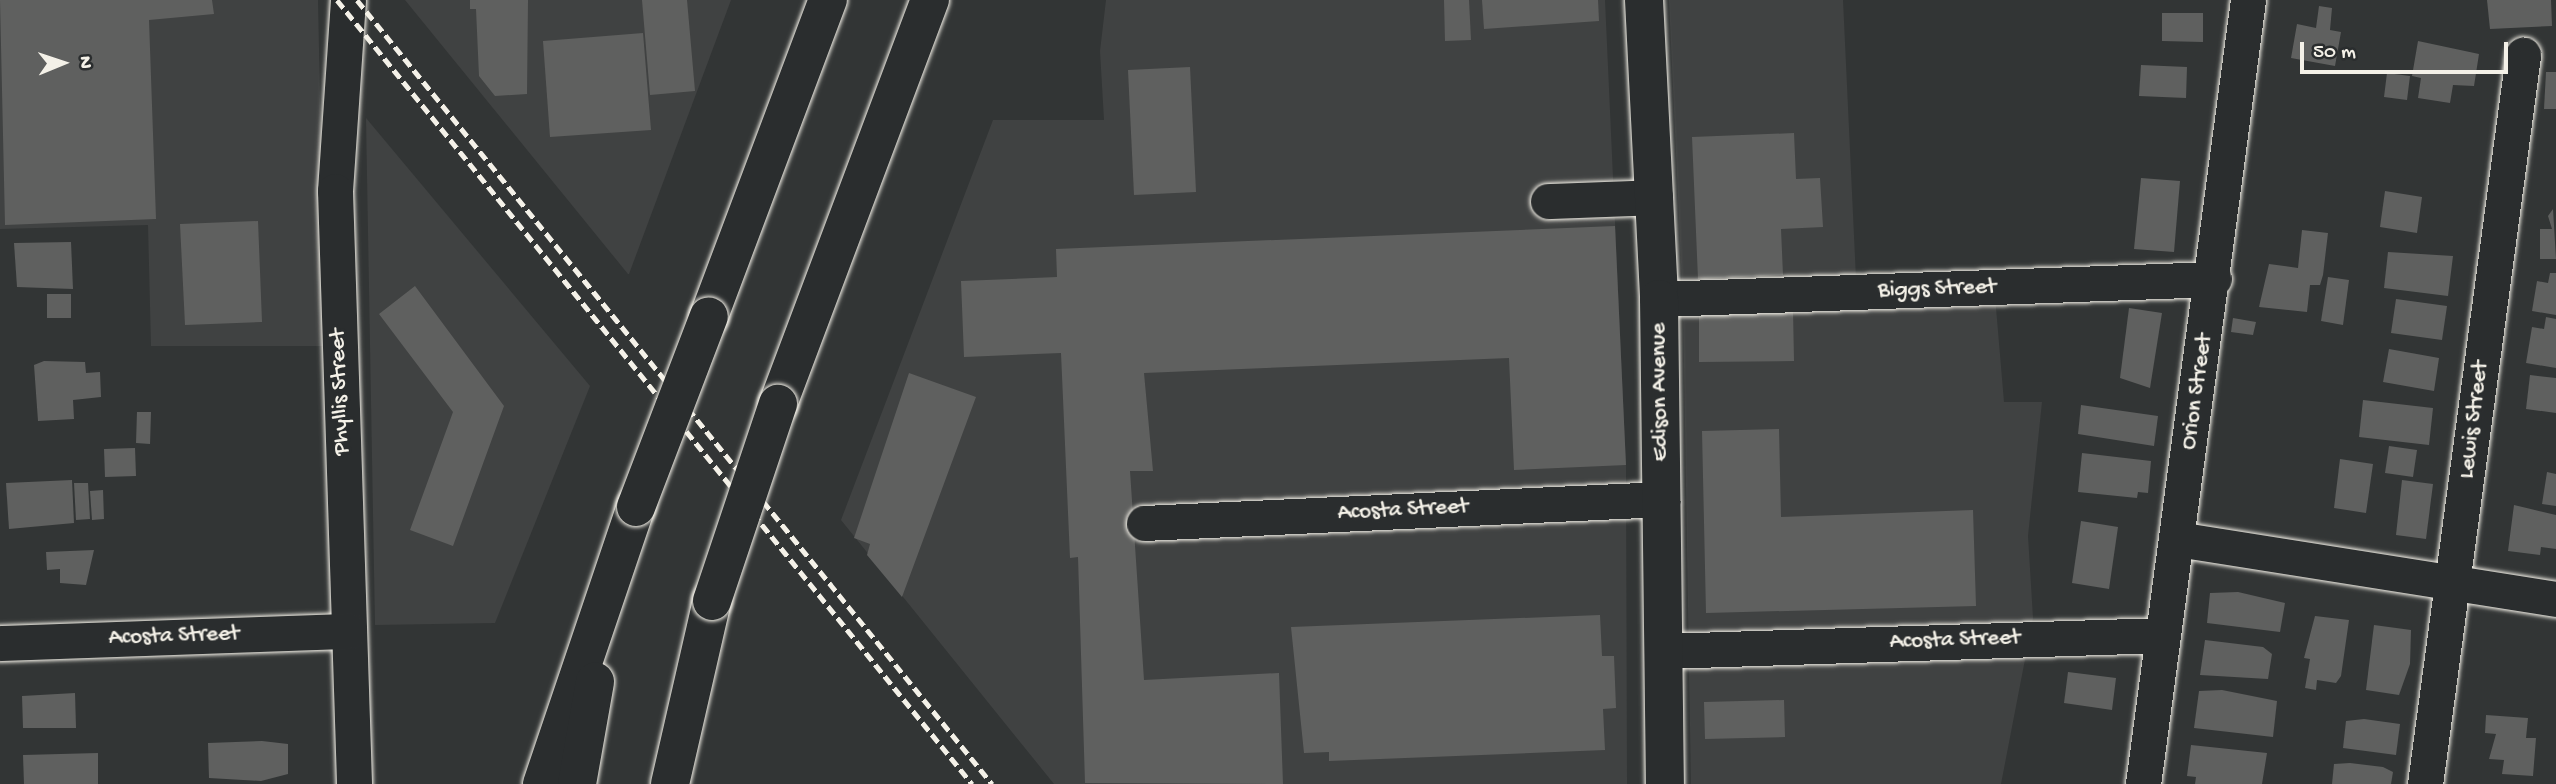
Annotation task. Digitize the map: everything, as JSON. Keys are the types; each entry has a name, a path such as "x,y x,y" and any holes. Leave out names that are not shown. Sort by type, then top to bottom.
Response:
{"main road":[{"path":"542,784 636,507 828,0"},
{"path":"670,784 712,601 778,404 930,0"},
{"name":"Edison Avenue","path":"1644,0 1660,299 1665,784"},
{"path":"577,784 636,507"},
{"path":"689,784 712,601"}],"street":[{"name":"Phyllis Street","path":"348,0 334,180 354,784"},
{"name":"Orion Street","path":"2143,784 2214,279 2248,0"},
{"name":"Lewis Street","path":"2426,784 2523,55"},
{"path":"1548,201 1655,197"},
{"name":"Biggs Street","path":"1660,299 2214,279"},
{"name":"Acosta Street","path":"1144,523 1662,499"},
{"path":"2177,539 2556,599"},
{"name":"Acosta Street","path":"0,643 349,631"},
{"name":"Acosta Street","path":"1663,651 2163,635"}],"shaded area":[{"path":"0,0 318,0 325,346 151,346 148,225 0,229"},
{"path":"405,0 731,0 629,274 628,274"},
{"path":"1106,0 1605,0 1626,466 1627,784 1054,784 841,520 993,120 1104,120 1100,51"},
{"path":"1669,0 1843,0 1857,300 1995,296 2004,402 2042,402 2028,536 2033,618 2001,784 1691,784 1683,306"},
{"path":"366,118 590,386 495,623 375,625"}],"building":[{"path":"0,0 212,0 214,14 149,20 156,219 5,225"},
{"path":"470,0 528,0 527,94 495,96 479,76 476,9 470,9"},
{"path":"642,0 687,0 695,91 650,95"},
{"path":"1444,0 1469,0 1471,40 1445,41"},
{"path":"1482,0 1598,0 1599,21 1484,29"},
{"path":"2487,0 2551,0 2552,26 2490,29"},
{"path":"2319,6 2332,8 2330,30 2341,32 2335,66 2291,58 2297,24 2316,28"},
{"path":"2162,13 2203,13 2203,42 2162,41"},
{"path":"643,33 651,130 550,137 543,41"},
{"path":"2418,41 2479,54 2474,86 2453,85 2450,103 2418,98 2421,78 2412,76"},
{"path":"2141,65 2187,67 2186,98 2139,96"},
{"path":"1190,67 1196,192 1134,195 1128,70"},
{"path":"2546,72 2556,72 2556,109 2544,109"},
{"path":"2387,73 2410,76 2407,100 2384,97"},
{"path":"1794,133 1796,179 1820,178 1823,227 1781,229 1783,275 1698,279 1692,137"},
{"path":"2141,178 2180,181 2174,252 2134,249"},
{"path":"2385,191 2422,197 2417,233 2380,227"},
{"path":"2553,209 2556,259 2540,259 2540,229 2552,229 2548,216"},
{"path":"258,221 262,322 185,325 180,224"},
{"path":"1615,226 1626,465 1514,470 1509,358 1144,373 1153,471 1130,471 1144,680 1279,673 1283,784 1085,783 1078,557 1070,558 1061,353 964,357 961,281 1057,277 1056,249"},
{"path":"2302,230 2328,233 2323,275 2320,285 2310,285 2307,312 2259,307 2269,264 2298,268"},
{"path":"71,242 73,289 17,287 14,243"},
{"path":"2388,252 2453,256 2448,296 2384,288"},
{"path":"2550,273 2556,273 2556,315 2532,311 2537,281 2548,283"},
{"path":"2328,277 2349,280 2343,325 2321,321"},
{"path":"415,286 504,406 453,546 410,530 453,412 379,314"},
{"path":"47,294 71,294 71,318 47,318"},
{"path":"2396,299 2447,306 2442,340 2391,333"},
{"path":"2129,308 2162,313 2150,388 2120,378"},
{"path":"1793,311 1794,361 1699,362 1699,312"},
{"path":"2546,317 2556,319 2556,368 2526,363 2532,327 2544,329"},
{"path":"2233,318 2256,322 2253,335 2231,332"},
{"path":"2389,349 2439,358 2434,391 2383,382"},
{"path":"44,361 85,362 86,373 100,372 101,397 73,400 74,419 38,421 34,365"},
{"path":"909,373 976,397 902,597 867,555 870,544 854,538"},
{"path":"2530,375 2556,378 2556,413 2526,409"},
{"path":"2363,400 2433,408 2429,445 2359,437"},
{"path":"2081,405 2158,416 2154,446 2078,434"},
{"path":"137,412 151,412 150,444 136,443"},
{"path":"1779,429 1781,517 1973,510 1976,606 1706,613 1702,431"},
{"path":"2389,446 2417,450 2413,477 2385,473"},
{"path":"135,448 136,476 105,477 104,449"},
{"path":"2082,453 2151,461 2148,493 2138,492 2137,498 2078,492"},
{"path":"2340,459 2373,464 2366,513 2334,508"},
{"path":"2547,472 2556,474 2556,506 2542,504"},
{"path":"72,480 74,523 9,529 6,483"},
{"path":"2402,480 2433,484 2426,539 2396,535"},
{"path":"74,483 88,483 90,519 76,520"},
{"path":"103,490 104,519 92,520 90,491"},
{"path":"2514,505 2556,515 2556,549 2541,547 2540,555 2508,551"},
{"path":"2081,521 2118,527 2109,589 2072,583"},
{"path":"94,550 86,585 60,583 60,569 47,570 46,552"},
{"path":"2238,592 2285,603 2280,632 2207,623 2210,593"},
{"path":"1600,615 1602,656 1614,656 1616,708 1603,709 1605,750 1329,761 1329,752 1304,753 1291,627"},
{"path":"2315,616 2349,620 2341,676 2336,683 2317,680 2316,690 2305,688 2310,659 2304,658"},
{"path":"2374,625 2411,630 2410,664 2399,695 2366,690"},
{"path":"2205,640 2263,647 2272,654 2268,679 2200,675"},
{"path":"2068,672 2116,678 2112,710 2064,703"},
{"path":"2222,690 2277,701 2273,737 2194,728 2199,691"},
{"path":"75,693 76,728 23,728 22,696"},
{"path":"1784,700 1785,737 1705,739 1704,702"},
{"path":"2486,715 2528,718 2526,738 2536,738 2533,776 2502,774 2504,760 2489,759 2496,734 2485,733"},
{"path":"2364,719 2400,724 2396,755 2343,748 2346,721"},
{"path":"262,741 288,744 288,774 261,781 209,778 208,743"},
{"path":"2191,745 2267,753 2262,784 2195,784 2196,777 2187,776"},
{"path":"98,753 98,784 24,784 23,755"},
{"path":"2334,764 2383,767 2393,772 2391,784 2332,784"}],"railway":[{"path":"337,0 972,784"},
{"path":"357,0 992,784"}]}
